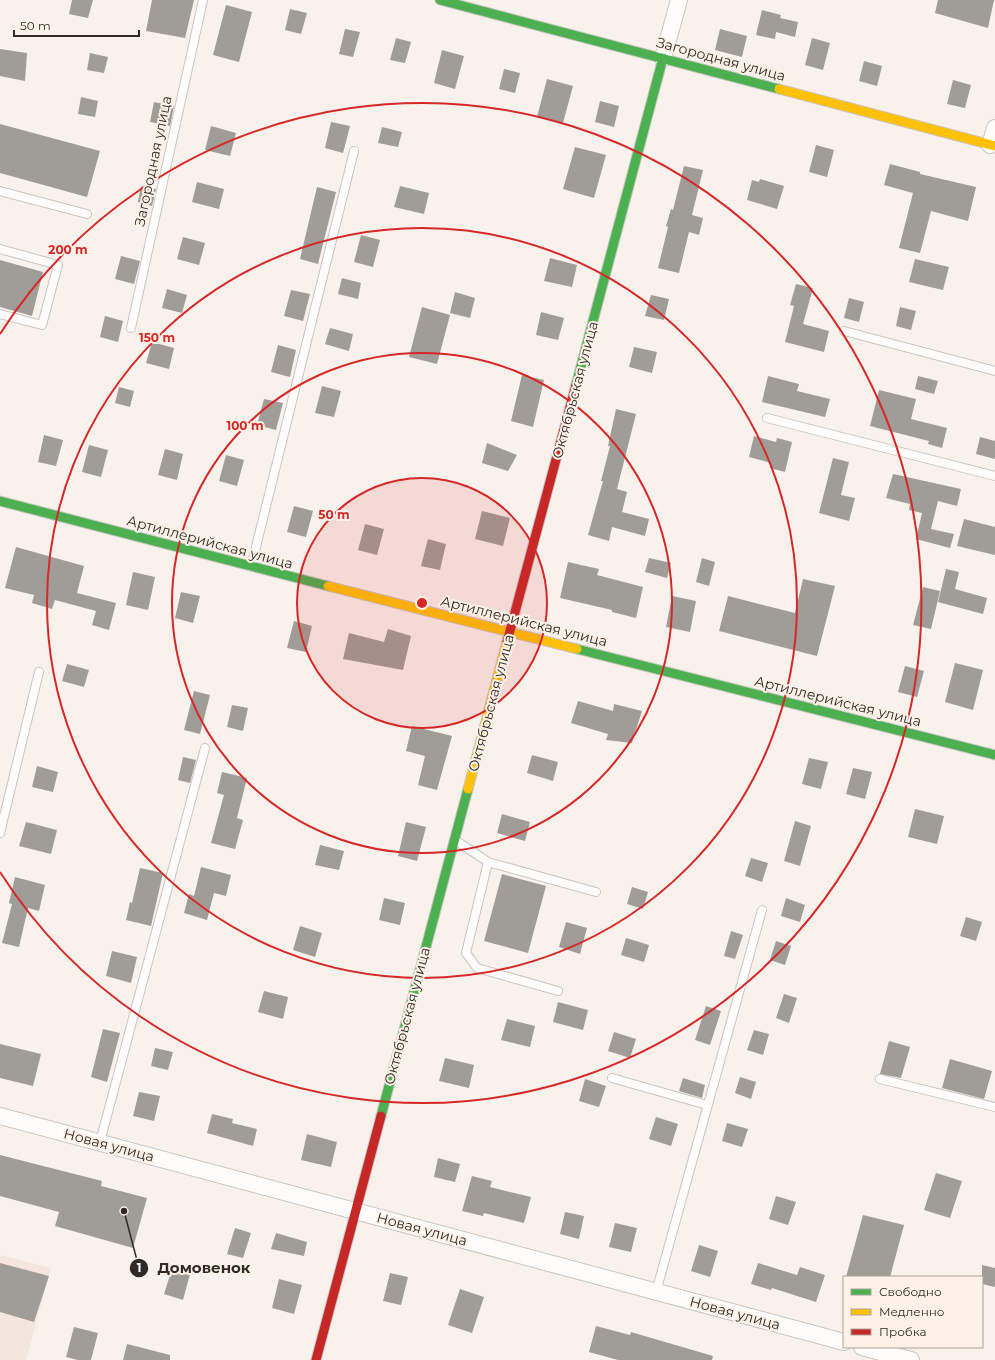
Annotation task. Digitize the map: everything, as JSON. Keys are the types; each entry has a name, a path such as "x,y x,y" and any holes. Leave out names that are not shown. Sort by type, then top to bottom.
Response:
{"main road":[{"name":"Загородная улица","path":"440,0 993,145"},
{"name":"Октябрьская улица","path":"316,1360 663,58"},
{"name":"Артиллерийская улица","path":"0,501 251,568 511,631 995,755"}],"street":[{"name":"Октябрьская улица","path":"663,58 680,0"},
{"path":"993,145 995,128"},
{"name":"Новая улица","path":"0,1116 843,1342"},
{"path":"866,1348 911,1360"}],"lane":[{"name":"Загородная улица","path":"131,328 203,0"},
{"path":"251,568 354,151"},
{"path":"0,191 87,214"},
{"path":"0,249 58,265 42,325 0,314"},
{"path":"844,331 995,371"},
{"path":"767,418 995,476"},
{"path":"0,833 39,672"},
{"path":"100,1142 204,748"},
{"path":"454,839 488,862 596,892"},
{"path":"488,862 466,954 477,968 558,991"},
{"path":"656,1292 762,910"},
{"path":"612,1078 707,1106"},
{"path":"880,1079 995,1106"}],"shaded area":[{"path":"0,1255 51,1268 26,1360 0,1360"}],"building":[{"path":"72,0 93,0 88,18 69,14"},
{"path":"152,0 194,0 185,38 146,31"},
{"path":"938,0 994,0 988,28 935,13"},
{"path":"226,5 252,12 239,62 213,55"},
{"path":"290,9 307,13 301,34 285,30"},
{"path":"762,10 781,15 780,18 798,22 795,37 776,32 775,39 756,35"},
{"path":"345,29 360,32 353,57 339,54"},
{"path":"720,29 747,36 742,57 715,50"},
{"path":"396,38 411,42 405,63 390,60"},
{"path":"812,38 830,43 823,70 805,65"},
{"path":"0,49 27,53 25,81 0,76"},
{"path":"442,50 464,56 455,89 434,83"},
{"path":"90,53 108,57 104,73 87,70"},
{"path":"864,61 882,66 877,86 859,81"},
{"path":"504,69 520,73 515,93 499,89"},
{"path":"547,79 573,86 563,123 537,117"},
{"path":"953,80 971,85 965,108 947,104"},
{"path":"81,97 98,101 95,117 78,114"},
{"path":"600,101 619,106 614,127 595,122"},
{"path":"154,102 174,106 170,126 150,122"},
{"path":"331,122 350,126 343,153 325,148"},
{"path":"0,124 100,151 87,197 0,173"},
{"path":"211,126 236,133 230,156 205,150"},
{"path":"382,127 402,132 398,147 378,143"},
{"path":"816,145 834,150 827,177 809,172"},
{"path":"575,147 606,155 594,198 563,189"},
{"path":"890,164 920,172 920,174 976,187 968,221 931,211 920,253 899,248 913,193 884,185"},
{"path":"684,166 703,170 692,215 703,218 699,235 689,232 679,273 658,268 668,227 666,226 671,209 673,210"},
{"path":"760,179 784,186 777,209 747,200 752,180 759,182"},
{"path":"197,182 224,189 219,209 192,202"},
{"path":"141,186 156,189 152,206 138,202"},
{"path":"400,186 429,193 424,214 394,207"},
{"path":"317,187 336,192 318,264 300,259"},
{"path":"361,235 380,240 373,267 354,262"},
{"path":"183,237 205,243 199,265 177,259"},
{"path":"121,256 140,261 134,284 115,279"},
{"path":"550,258 577,265 572,287 544,281"},
{"path":"915,259 949,267 943,290 909,282"},
{"path":"0,260 43,272 32,316 0,307"},
{"path":"342,278 361,283 358,299 338,294"},
{"path":"796,284 813,288 803,324 829,331 824,352 785,342 794,306 790,305"},
{"path":"167,289 187,295 182,313 162,308"},
{"path":"291,290 310,294 303,321 284,316"},
{"path":"455,292 475,298 470,318 450,313"},
{"path":"651,295 669,299 664,320 645,316"},
{"path":"849,298 864,302 859,322 844,318"},
{"path":"422,307 450,315 437,364 409,357"},
{"path":"900,307 916,311 911,330 896,326"},
{"path":"541,312 564,318 558,340 536,335"},
{"path":"105,316 123,321 118,342 100,337"},
{"path":"330,328 353,334 349,351 325,344"},
{"path":"152,342 174,348 169,369 146,363"},
{"path":"278,345 296,350 290,377 271,372"},
{"path":"634,347 657,352 652,373 629,367"},
{"path":"522,375 544,380 533,427 511,421"},
{"path":"768,376 799,384 797,391 830,399 825,417 762,402"},
{"path":"918,376 938,381 934,394 915,389"},
{"path":"322,386 341,391 334,417 315,413"},
{"path":"119,387 134,391 130,407 115,403"},
{"path":"879,390 916,399 911,419 947,428 942,448 928,444 929,441 870,426"},
{"path":"264,399 283,403 276,430 257,425"},
{"path":"616,409 636,414 617,489 627,492 622,512 649,519 645,536 612,527 609,541 588,535 603,481 601,481 610,446 608,446"},
{"path":"44,435 63,440 56,466 38,462"},
{"path":"754,436 776,442 777,438 792,442 785,472 770,468 771,463 749,457"},
{"path":"980,437 995,441 995,459 976,454"},
{"path":"487,443 517,455 508,471 482,463"},
{"path":"89,445 108,450 101,477 82,472"},
{"path":"165,449 183,454 177,480 158,475"},
{"path":"226,455 244,460 237,486 219,481"},
{"path":"833,458 849,462 841,495 855,498 849,521 819,513"},
{"path":"893,474 961,489 957,506 938,501 931,529 954,534 950,548 916,539 922,513 909,510 910,504 886,498"},
{"path":"294,506 313,511 306,537 287,532"},
{"path":"482,511 510,518 503,546 475,539"},
{"path":"964,519 995,527 995,555 957,546"},
{"path":"365,524 384,529 377,555 358,550"},
{"path":"428,539 446,544 440,570 421,566"},
{"path":"16,547 84,566 77,593 116,603 109,630 92,625 96,611 55,600 52,609 32,603 34,595 5,588"},
{"path":"649,558 671,563 667,578 645,572"},
{"path":"702,558 715,562 709,586 696,582"},
{"path":"568,562 599,569 597,575 643,587 636,618 612,612 612,610 560,598"},
{"path":"946,569 959,572 955,589 987,598 983,614 938,602"},
{"path":"133,572 155,577 148,610 126,605"},
{"path":"803,579 835,586 817,656 719,631 728,596 795,613"},
{"path":"923,587 940,591 931,629 913,625"},
{"path":"181,592 200,596 193,623 175,618"},
{"path":"672,596 696,601 690,632 666,627"},
{"path":"294,621 312,626 306,652 287,648"},
{"path":"388,629 411,636 403,670 343,659 349,633 384,642"},
{"path":"955,663 983,670 973,710 945,702"},
{"path":"67,664 89,670 84,687 62,681"},
{"path":"905,666 924,671 917,697 898,692"},
{"path":"194,691 210,695 200,734 184,730"},
{"path":"578,701 613,711 614,704 642,711 632,743 606,740 608,734 571,723"},
{"path":"232,705 248,708 243,731 227,727"},
{"path":"412,726 452,736 437,790 418,785 425,756 406,751"},
{"path":"532,755 558,762 553,781 527,773"},
{"path":"183,757 196,760 190,783 178,780"},
{"path":"809,758 828,762 821,789 802,784"},
{"path":"37,766 58,772 53,792 32,787"},
{"path":"853,768 872,772 865,799 846,794"},
{"path":"222,772 247,778 237,818 243,820 235,849 211,843 224,795 217,793"},
{"path":"915,809 944,816 937,844 908,837"},
{"path":"502,814 530,822 525,841 497,833"},
{"path":"795,821 811,826 800,866 784,861"},
{"path":"26,822 57,830 51,854 19,846"},
{"path":"406,822 426,827 417,861 398,856"},
{"path":"320,845 344,851 339,870 315,865"},
{"path":"751,858 768,863 762,882 745,876"},
{"path":"201,867 231,875 226,896 214,893 207,920 184,913 189,894 194,896"},
{"path":"140,868 163,873 151,926 126,920 130,902 132,903"},
{"path":"502,874 546,886 528,953 484,941"},
{"path":"15,877 45,885 39,911 28,908 19,947 2,943 12,904 9,903"},
{"path":"632,887 648,892 643,909 627,904"},
{"path":"384,898 405,903 400,925 379,920"},
{"path":"786,898 805,905 800,922 781,916"},
{"path":"966,917 982,922 976,941 960,936"},
{"path":"566,922 587,928 580,954 559,947"},
{"path":"300,926 322,933 315,957 293,950"},
{"path":"731,931 743,935 735,959 724,956"},
{"path":"626,938 649,945 644,962 621,955"},
{"path":"776,941 791,946 785,965 770,960"},
{"path":"112,951 137,957 131,983 106,976"},
{"path":"264,991 288,997 283,1019 258,1012"},
{"path":"784,994 797,998 789,1023 776,1018"},
{"path":"558,1002 588,1010 583,1030 553,1022"},
{"path":"706,1006 721,1011 710,1045 695,1040"},
{"path":"507,1019 535,1026 530,1047 501,1040"},
{"path":"103,1029 120,1033 107,1082 91,1077"},
{"path":"754,1030 769,1034 763,1055 747,1050"},
{"path":"614,1032 636,1039 630,1058 608,1051"},
{"path":"889,1041 910,1047 901,1078 880,1074"},
{"path":"0,1044 41,1054 33,1086 0,1078"},
{"path":"155,1048 173,1052 168,1070 151,1066"},
{"path":"445,1058 474,1065 469,1088 439,1081"},
{"path":"950,1059 992,1071 984,1099 942,1088"},
{"path":"740,1077 756,1082 751,1099 735,1093"},
{"path":"683,1078 705,1085 702,1098 679,1091"},
{"path":"585,1079 606,1086 599,1107 579,1101"},
{"path":"139,1092 160,1096 154,1121 133,1116"},
{"path":"212,1114 233,1119 232,1123 257,1129 253,1146 207,1133"},
{"path":"656,1117 678,1124 671,1146 649,1139"},
{"path":"727,1123 748,1129 742,1147 722,1141"},
{"path":"307,1134 337,1142 331,1167 301,1160"},
{"path":"0,1155 102,1181 101,1186 147,1198 133,1248 55,1226 59,1212 0,1196"},
{"path":"438,1158 460,1164 455,1182 434,1177"},
{"path":"936,1173 962,1181 950,1218 924,1210"},
{"path":"472,1176 492,1181 490,1187 531,1197 524,1223 484,1213 483,1216 462,1211"},
{"path":"776,1196 796,1202 788,1225 769,1219"},
{"path":"565,1212 584,1216 579,1239 560,1234"},
{"path":"863,1215 904,1225 890,1276 846,1276"},
{"path":"615,1223 637,1228 631,1252 609,1247"},
{"path":"235,1228 251,1233 243,1258 227,1254"},
{"path":"276,1233 307,1242 304,1256 271,1249"},
{"path":"699,1245 718,1251 710,1277 691,1271"},
{"path":"0,1263 49,1276 34,1322 0,1312"},
{"path":"758,1263 797,1275 800,1267 825,1275 816,1302 772,1288 771,1290 751,1284"},
{"path":"982,1265 995,1268 995,1287 983,1284"},
{"path":"172,1269 190,1274 183,1300 164,1294"},
{"path":"390,1273 408,1277 401,1305 383,1301"},
{"path":"279,1279 302,1285 294,1314 272,1308"},
{"path":"460,1289 484,1297 472,1333 448,1325"},
{"path":"596,1326 630,1335 631,1332 713,1356 712,1360 618,1360 589,1352"},
{"path":"74,1327 98,1333 91,1360 78,1360 66,1357"},
{"path":"127,1344 170,1355 170,1360 123,1360"}],"traffic: fast":[{"path":"440,0 779,89"},
{"path":"576,385 663,58"},
{"path":"0,501 328,586"},
{"path":"577,649 995,755"},
{"path":"381,1116 468,789"}],"traffic: slow":[{"path":"779,89 995,146"},
{"path":"328,586 577,649"},
{"path":"468,789 507,642"}],"traffic: jam":[{"path":"507,642 576,385"},
{"path":"316,1360 381,1116"}],"place":[{"name":"Домовенок","path":"124,1211"}]}
